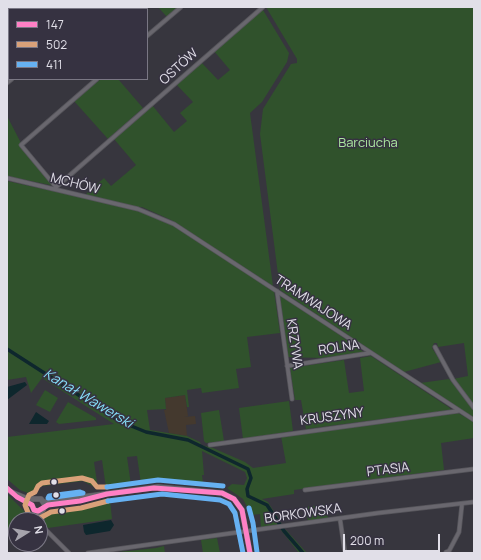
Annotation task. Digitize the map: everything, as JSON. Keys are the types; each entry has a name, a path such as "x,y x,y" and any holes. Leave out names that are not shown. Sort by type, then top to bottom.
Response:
{"street":[{"path":"148,35 181,7"},
{"name":"OSTÓW","path":"55,188 262,7"},
{"path":"55,188 21,145 95,80"},
{"name":"MCHÓW","path":"7,178 55,188 138,209"},
{"name":"TRAMWAJOWA","path":"138,209 174,224 458,411 474,420"},
{"name":"KRZYWA","path":"277,291 292,399"},
{"path":"435,347 453,380 474,408"},
{"name":"ROLNA","path":"287,366 370,353"},
{"name":"KRUSZYNY","path":"210,445 458,411"},
{"name":"PTASIA","path":"305,490 474,469"},
{"path":"7,488 42,507 107,494 162,487 222,493 234,499 241,506 250,553"},
{"path":"33,503 40,499 42,512"},
{"name":"BORKOWSKA","path":"88,553 474,502"},
{"path":"448,552 460,529 462,504"},
{"path":"41,512 42,507"},
{"path":"340,519 345,553"},
{"path":"48,533 68,553"}],"shaded area":[{"path":"185,395 188,416 184,417 195,416 196,424 186,425 187,436 169,433 164,410 166,410 165,398"}],"green space":[{"path":"158,7 179,7 167,17"},
{"name":"Barciucha","path":"266,7 474,7 474,405 453,379 468,376 464,343 438,347 437,343 434,343 432,348 441,362 404,372 280,290 260,134 263,109 291,64 297,63 297,59"},
{"path":"261,10 263,10 289,53 287,62 262,102 250,113 273,286 171,220 142,207 85,195 104,178 111,186 136,165 114,139 152,105 174,132 187,121 180,113 193,102 176,84 201,62 218,80 230,70 214,51"},
{"path":"100,80 119,80 143,108 108,139 74,101"},
{"path":"7,116 21,143 19,145 52,184 50,185 7,176"},
{"path":"7,181 139,210 173,225 274,291 280,333 247,337 251,367 236,369 239,388 202,393 201,388 187,390 189,407 187,407 185,395 165,398 166,409 147,410 150,430 187,436 200,442 201,445 213,448 245,462 253,468 286,463 281,436 458,413 474,422 474,438 441,443 444,470 294,490 294,494 262,499 268,502 282,525 261,528 260,514 251,515 243,499 227,488 232,484 244,485 247,478 245,472 202,451 204,475 202,475 203,483 198,482 197,485 157,482 141,484 137,456 127,457 131,485 106,488 102,460 94,462 98,489 83,481 42,486 28,493 20,490 7,479 7,437 114,424 42,378 31,393 26,377 7,380"},
{"path":"280,296 310,314 365,353 321,358 288,357"},
{"path":"371,356 451,410 306,429 301,400 295,400 290,368 344,360 349,393 364,391 360,358"},
{"path":"449,379 474,410 474,418 420,383"},
{"path":"45,390 58,398 50,412 36,405"},
{"path":"289,401 293,431 243,439 239,408"},
{"path":"68,402 96,418 96,420 59,424 56,422"},
{"path":"219,410 224,441 206,443 204,441 201,413"},
{"path":"7,494 25,512 8,512 7,533"},
{"path":"110,500 112,519 48,528 48,512 45,512 77,508"},
{"path":"326,504 328,518 308,521 306,507"},
{"path":"281,530 286,530 307,553 299,553"},
{"path":"217,538 220,553 203,553 201,540"},
{"path":"164,546 165,553 110,553 156,548"}],"water":[{"path":"25,382 27,385 7,400 7,387"},
{"path":"36,412 49,421 47,424 29,424"},
{"path":"111,520 114,525 110,531 86,535 84,532 83,525"}],"waterway":[{"name":"Kanał Wawerski","path":"7,349 119,421 146,432 188,440 248,469 251,478 247,489 248,496 267,505 284,531 303,553"}],"transit line":[{"name":"502","path":"107,487 97,487 92,481 82,478 42,483 38,486 35,492 29,495 25,505 29,515 40,518 51,512 81,508 108,501"},
{"name":"411","path":"107,487 158,480 223,486"},
{"name":"147","path":"7,488 17,497 32,505 34,510 38,511 48,505 80,501 107,494 154,488 222,493 234,499 242,510 250,553"},
{"name":"411","path":"80,492 83,493 48,498 49,496 80,492"},
{"name":"411","path":"108,501 162,494 220,500 229,504 235,513 243,553"},
{"name":"411","path":"249,508 253,523 257,552"}]}
